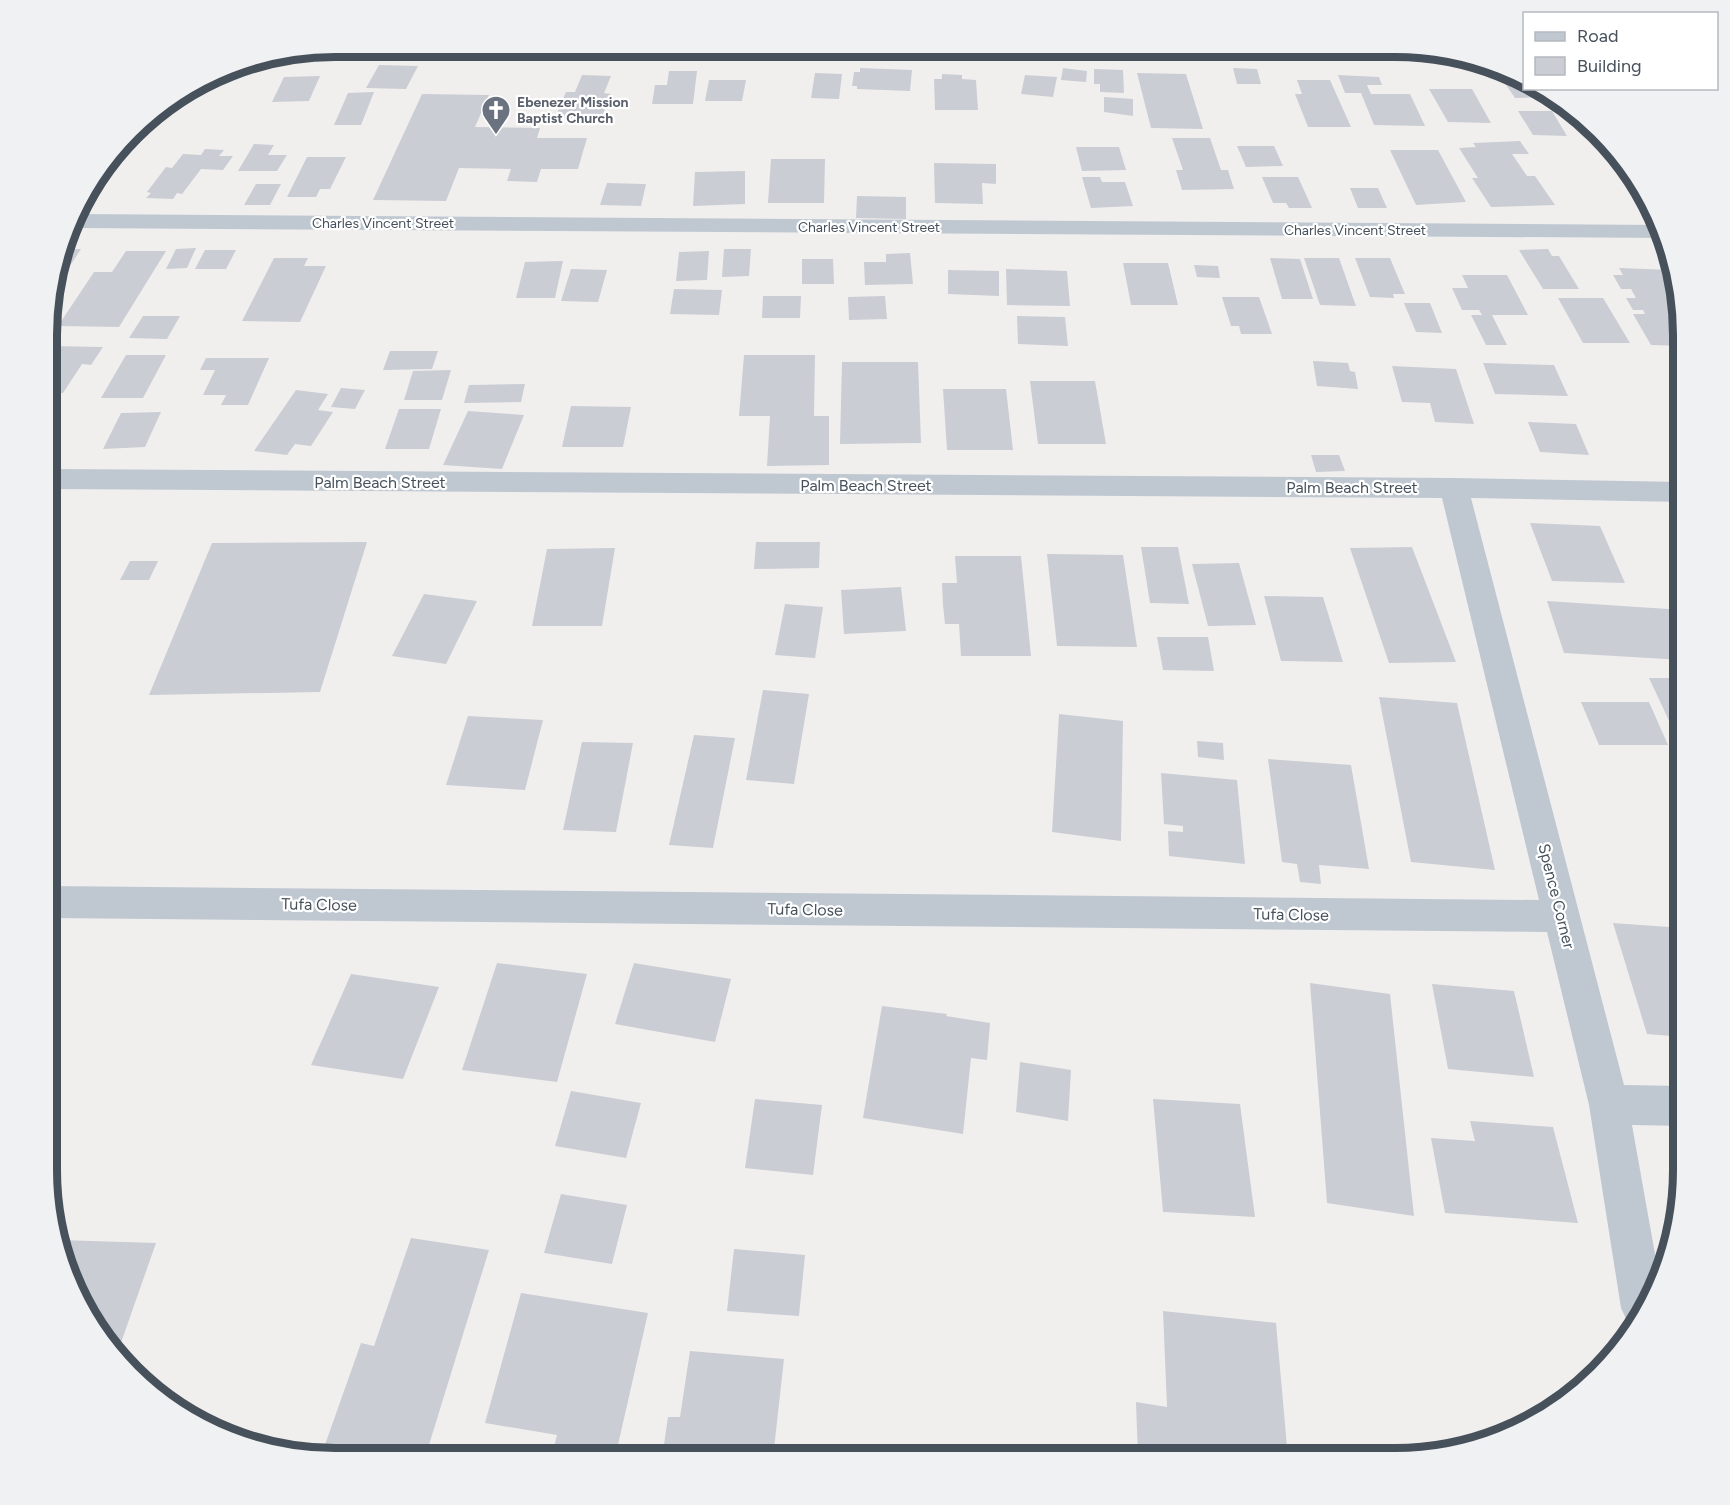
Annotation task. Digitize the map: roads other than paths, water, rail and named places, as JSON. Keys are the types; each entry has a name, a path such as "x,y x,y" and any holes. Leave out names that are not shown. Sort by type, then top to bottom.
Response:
{"street":[{"name":"Charles Vincent Street","path":"82,221 1653,232"},
{"name":"Palm Beach Street","path":"57,479 1454,488 1673,492"},
{"name":"Spence Corner","path":"1454,488 1609,1105 1641,1298"},
{"name":"Tufa Close","path":"57,902 1562,916"},
{"path":"1609,1105 1673,1106"}],"place":[{"name":"Ebenezer Mission Baptist Church","path":"496,136"}]}
